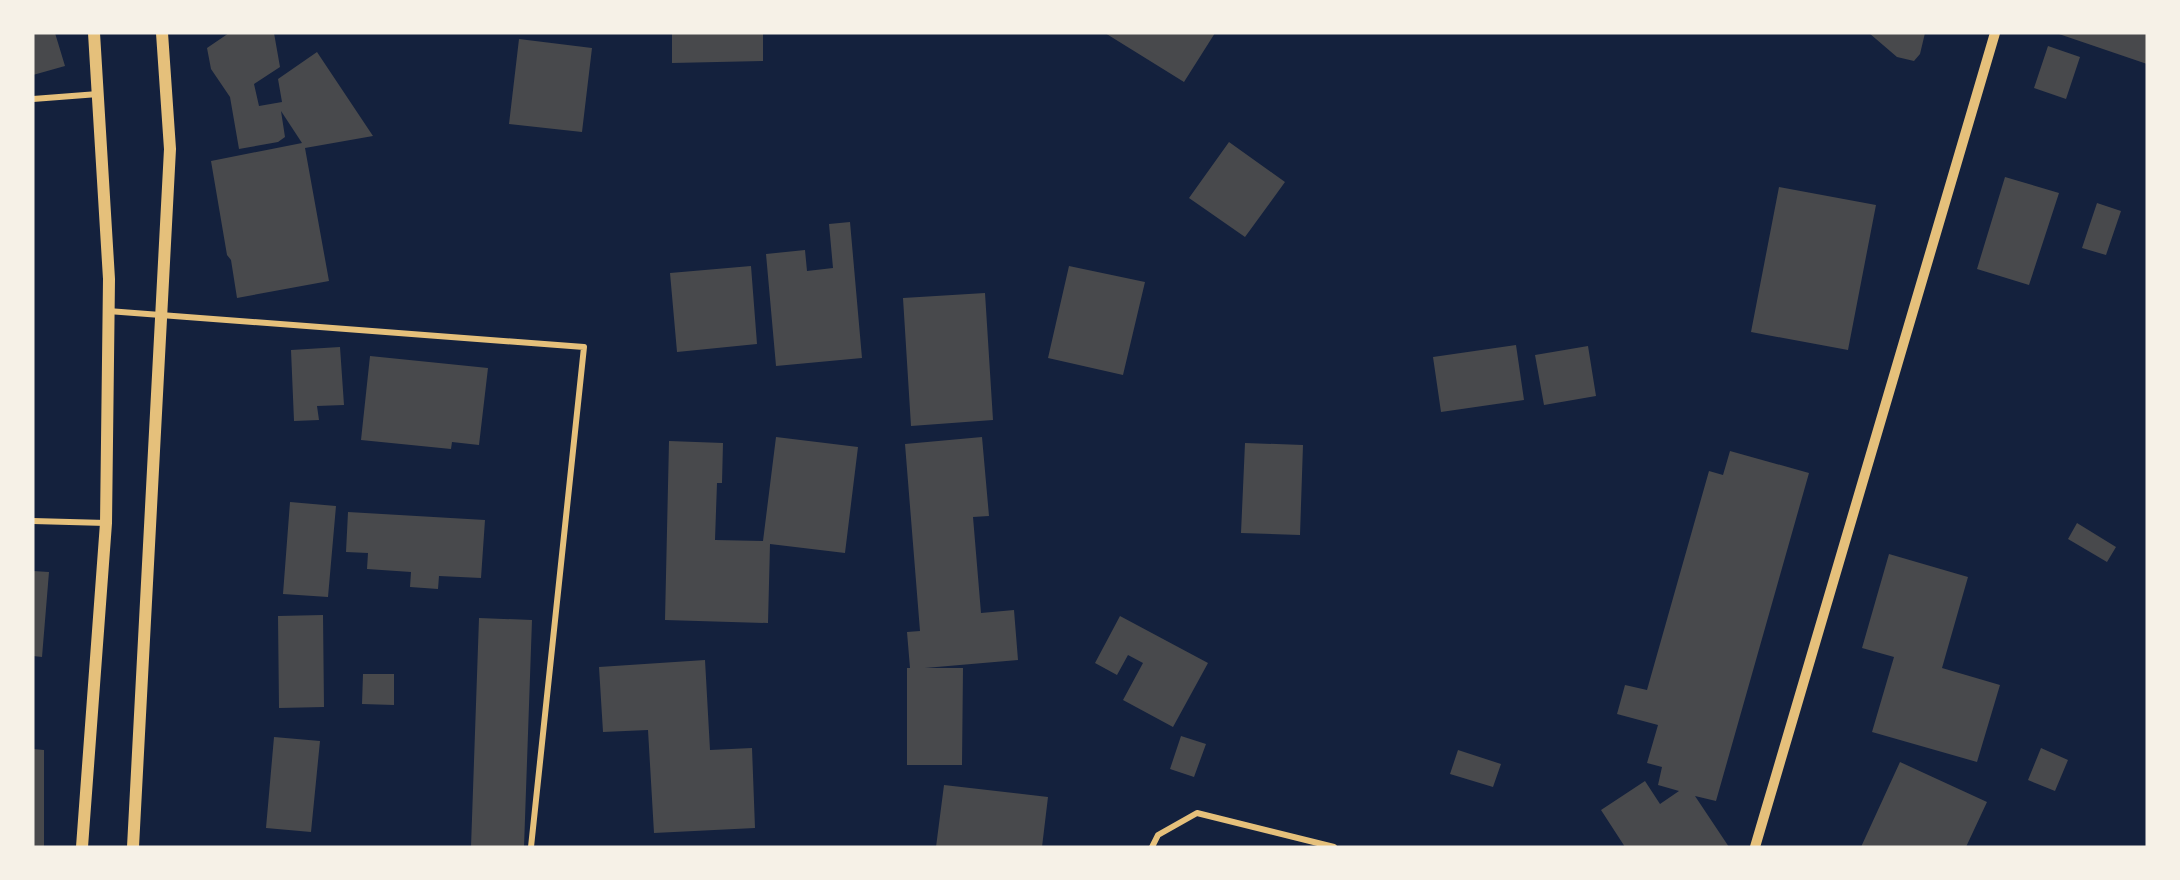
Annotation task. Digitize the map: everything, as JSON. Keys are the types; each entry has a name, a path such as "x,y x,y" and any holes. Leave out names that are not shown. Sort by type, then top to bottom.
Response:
{"main road":[{"path":"82,847 106,523 109,279 94,33"},
{"path":"133,847 170,149 162,33"}],"street":[{"path":"1755,847 1995,33"},
{"path":"33,99 98,94"},
{"path":"107,311 584,347 531,847"},
{"path":"33,521 106,523"},
{"path":"1152,847 1158,834 1197,813 1334,847"}],"building":[{"path":"33,33 55,33 65,66 33,75"},
{"path":"229,33 274,33 280,67 254,84 259,106 282,102 278,79 317,52 373,136 305,148 329,281 237,298 231,260 227,255 211,161 302,143 281,111 285,137 278,142 239,149 230,97 211,69 207,48"},
{"path":"672,33 763,33 763,61 672,63"},
{"path":"1105,33 1215,33 1184,82"},
{"path":"1869,33 1925,33 1920,54 1914,61 1897,57"},
{"path":"2056,33 2147,33 2147,64"},
{"path":"519,39 592,48 582,132 509,124"},
{"path":"2048,46 2080,57 2066,99 2034,88"},
{"path":"1229,142 1285,182 1245,237 1189,198"},
{"path":"2005,177 2059,193 2029,285 1977,269"},
{"path":"1779,187 1876,205 1848,350 1751,332"},
{"path":"2097,203 2121,211 2106,255 2082,248"},
{"path":"850,222 862,358 776,366 766,254 805,250 807,271 833,268 829,224"},
{"path":"751,266 757,344 677,352 670,273"},
{"path":"1069,266 1145,282 1123,375 1048,358"},
{"path":"985,293 993,420 911,426 903,298"},
{"path":"1516,345 1524,400 1441,412 1433,357"},
{"path":"1588,346 1596,396 1544,405 1535,355"},
{"path":"340,347 344,405 317,406 319,420 294,421 291,350"},
{"path":"370,356 488,368 479,445 452,442 451,449 361,440"},
{"path":"776,437 858,447 845,553 770,544 768,623 665,620 669,441 723,443 722,483 717,483 715,540 763,541"},
{"path":"982,437 989,516 973,517 981,613 1014,610 1018,660 925,668 963,668 962,765 907,765 907,668 910,668 907,632 920,631 905,444"},
{"path":"1245,443 1303,445 1300,535 1241,533"},
{"path":"1730,451 1809,473 1716,801 1695,796 1729,847 1625,847 1601,810 1645,781 1660,804 1679,791 1658,785 1662,767 1647,763 1658,725 1617,714 1625,685 1647,690 1709,471 1723,475"},
{"path":"290,502 336,506 328,597 283,594"},
{"path":"348,512 485,520 481,578 439,576 438,589 410,587 411,572 367,569 368,553 346,552"},
{"path":"2077,523 2116,547 2107,562 2068,539"},
{"path":"1889,554 1968,577 1942,668 2000,685 1977,762 1872,732 1894,657 1862,648"},
{"path":"33,571 49,572 42,657 33,656"},
{"path":"323,615 324,707 279,708 278,616"},
{"path":"1120,616 1208,663 1173,727 1123,700 1143,663 1128,655 1117,675 1095,663"},
{"path":"479,618 532,620 524,847 471,847"},
{"path":"705,660 710,750 752,748 755,828 654,833 648,730 603,732 599,667"},
{"path":"363,674 394,674 394,705 362,704"},
{"path":"1181,736 1206,744 1194,777 1170,769"},
{"path":"274,737 320,741 311,832 266,828"},
{"path":"2041,748 2068,760 2055,791 2028,780"},
{"path":"33,749 44,750 44,847 33,847"},
{"path":"1458,750 1501,764 1493,787 1450,774"},
{"path":"1900,762 1987,802 1966,847 1861,847"},
{"path":"944,785 1048,797 1042,847 936,847"}]}
